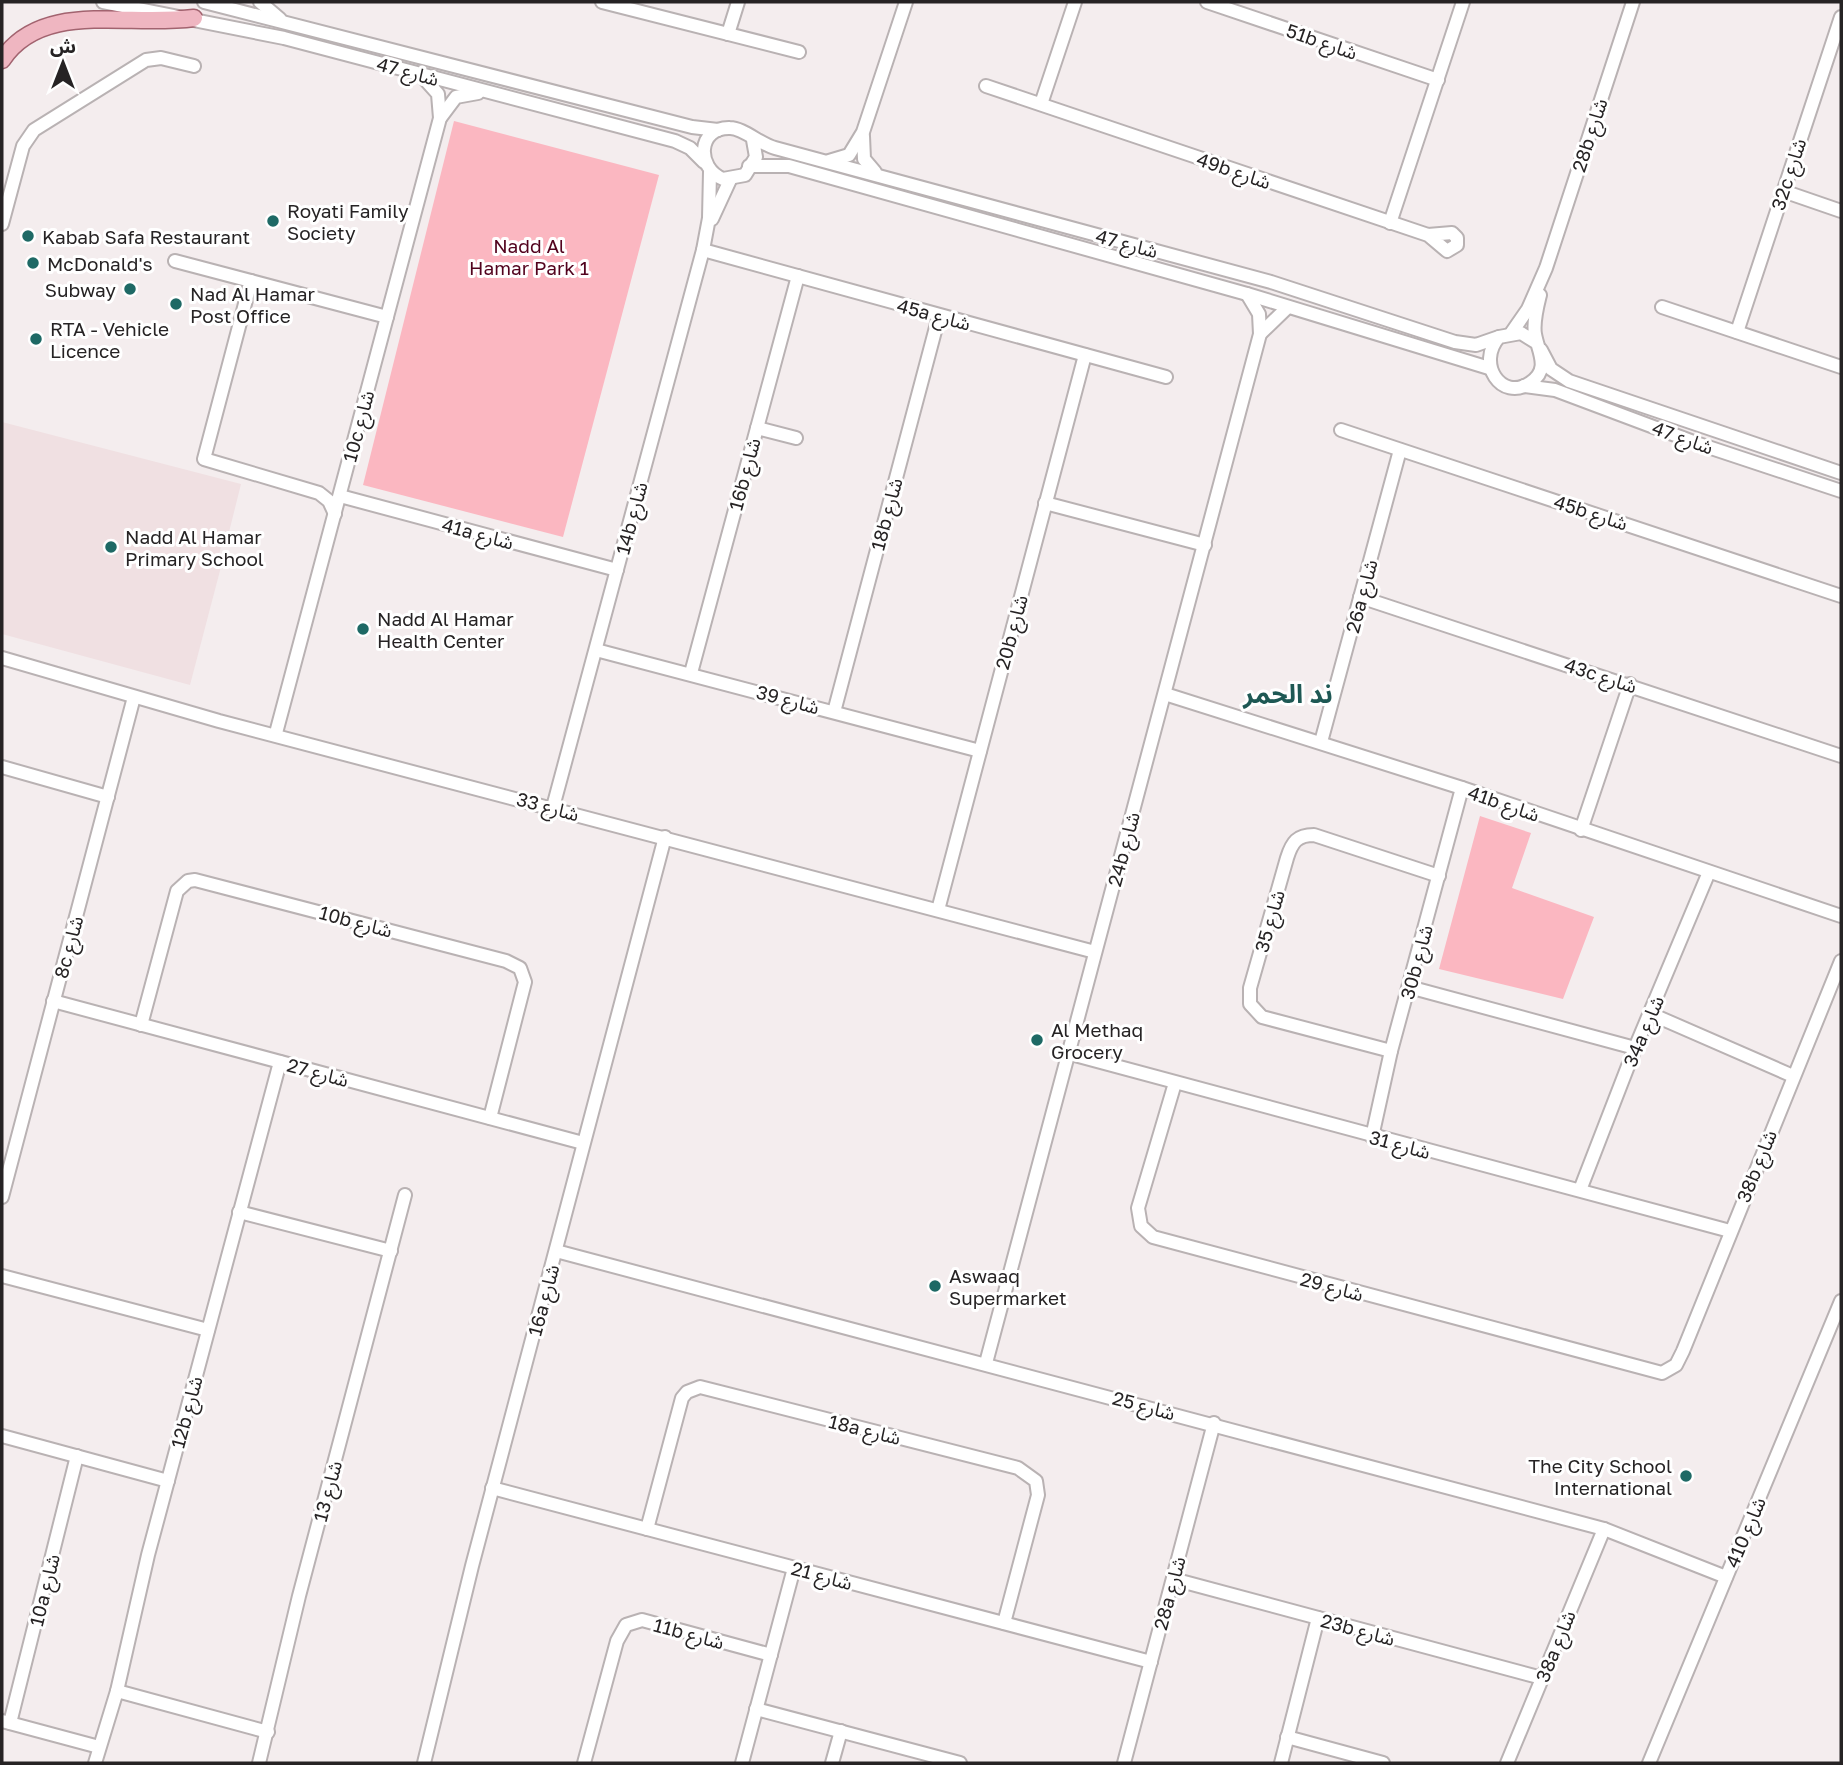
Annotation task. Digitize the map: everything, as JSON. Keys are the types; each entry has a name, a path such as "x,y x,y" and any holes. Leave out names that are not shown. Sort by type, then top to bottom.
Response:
{"main road":[{"path":"2,61 17,37 32,24 62,11 79,9 177,20 194,18"}],"street":[{"name":"شارع 47","path":"103,2 194,18 675,141 690,148 707,167"},
{"name":"شارع 47","path":"204,2 280,19 692,127 719,130"},
{"path":"260,2 280,19"},
{"path":"602,2 799,52"},
{"path":"727,34 738,2"},
{"path":"827,161 849,155 863,132 906,2"},
{"path":"1041,104 1075,2"},
{"name":"51b شارع","path":"1207,2 1438,80"},
{"path":"1390,223 1463,2"},
{"name":"28b شارع","path":"1512,332 1528,309 1546,268 1633,2"},
{"name":"32c شارع","path":"1737,332 1783,191 1836,53 1841,17"},
{"path":"2,224 23,146 34,130 138,63 161,58 194,66"},
{"path":"421,75 438,94 440,118"},
{"name":"49b شارع","path":"986,86 1428,235"},
{"path":"440,118 456,97 486,93"},
{"name":"10c شارع","path":"276,733 440,118"},
{"path":"738,129 753,140 754,164 748,166 745,175 730,180 707,167 703,155 707,140 719,130 738,129"},
{"path":"863,132 864,159 881,176"},
{"name":"شارع 47","path":"753,140 1271,282 1455,342 1476,345 1499,337"},
{"name":"شارع 47","path":"748,166 789,166 1247,294 1489,368"},
{"name":"14b شارع","path":"707,167 708,229"},
{"name":"14b شارع","path":"553,807 708,229 730,180"},
{"path":"1783,191 1841,211"},
{"name":"45a شارع","path":"703,250 1166,377"},
{"path":"175,261 387,317"},
{"name":"28b شارع","path":"1539,346 1536,317 1546,268"},
{"name":"16b شارع","path":"691,673 798,276"},
{"path":"251,281 204,459 301,485 325,496 335,514"},
{"name":"24b شارع","path":"986,1363 1260,334 1259,314 1247,294"},
{"path":"1260,334 1289,307"},
{"path":"1662,307 1841,367"},
{"name":"18b شارع","path":"834,712 939,316"},
{"path":"1512,332 1530,336 1539,346 1542,368 1538,375 1524,386 1501,383 1489,368 1489,353 1499,337 1512,332"},
{"name":"شارع 47","path":"1539,346 1551,369 1569,381 1841,473"},
{"name":"20b شارع","path":"938,910 1085,355"},
{"name":"شارع 47","path":"1524,386 1555,390 1699,444 1841,491"},
{"path":"757,428 796,438"},
{"name":"45b شارع","path":"1341,430 1841,596"},
{"name":"26a شارع","path":"1321,742 1400,450"},
{"path":"301,485 330,486 347,471"},
{"name":"41a شارع","path":"340,496 617,570"},
{"path":"1045,503 1205,545"},
{"name":"43c شارع","path":"1360,597 1630,684 1841,756"},
{"name":"شارع 39","path":"596,650 980,751"},
{"name":"شارع 33","path":"2,658 134,697 1096,952"},
{"path":"1581,830 1630,684"},
{"name":"41b شارع","path":"1165,694 1462,788 1841,916"},
{"name":"8c شارع","path":"2,1197 134,697"},
{"path":"2,767 108,796"},
{"name":"30b شارع","path":"1372,1137 1391,1051 1462,788"},
{"name":"شارع 35","path":"1391,1051 1262,1017 1250,1004 1252,980 1287,858 1295,840 1304,835 1314,835 1439,876"},
{"name":"16a شارع","path":"424,1763 492,1488 665,838"},
{"name":"34a شارع","path":"1580,1190 1635,1048 1709,872"},
{"name":"10b شارع","path":"141,1025 177,891 181,885 195,880 506,961 520,968 525,982 489,1118"},
{"name":"38b شارع","path":"1670,1370 1683,1351 1841,961"},
{"path":"1409,987 1635,1048"},
{"name":"شارع 27","path":"53,1002 583,1143"},
{"path":"1651,1014 1793,1076"},
{"name":"شارع 31","path":"1070,1054 1730,1231"},
{"name":"12b شارع","path":"95,1763 117,1691 168,1481 280,1062"},
{"name":"شارع 29","path":"1175,1083 1138,1208 1141,1226 1153,1237 1622,1365 1662,1373 1670,1370"},
{"name":"شارع 13","path":"259,1763 299,1595 405,1195"},
{"path":"239,1212 391,1251"},
{"name":"شارع 25","path":"556,1251 1214,1423 1604,1529 1726,1577"},
{"path":"2,1276 208,1330"},
{"name":"شارع 410","path":"1648,1763 1841,1301"},
{"name":"18a شارع","path":"647,1529 682,1398 693,1388 700,1387 1018,1468 1036,1480 1038,1494 1004,1623"},
{"name":"28a شارع","path":"1124,1763 1214,1423"},
{"path":"2,1436 168,1481"},
{"name":"10a شارع","path":"6,1722 77,1456"},
{"name":"شارع 21","path":"492,1488 1151,1661"},
{"name":"38a شارع","path":"1507,1763 1604,1529"},
{"path":"742,1763 794,1568"},
{"name":"23b شارع","path":"1173,1579 1542,1678"},
{"path":"1280,1763 1318,1618"},
{"name":"11b شارع","path":"584,1763 617,1640 626,1625 642,1620 771,1655"},
{"path":"117,1691 268,1732"},
{"path":"756,1709 960,1763"},
{"path":"6,1722 99,1747"},
{"path":"832,1763 841,1731"},
{"path":"1287,1737 1383,1763"}],"shaded area":[{"name":"Nadd Al Hamar Primary School","path":"2,422 241,484 228,536 223,538 219,555 222,563 190,685 2,634"}],"green space":[{"name":"Nadd Al Hamar Park 1","path":"454,121 659,175 563,537 363,485"},
{"path":"1480,816 1531,833 1512,888 1594,917 1563,999 1439,969"}],"place":[{"name":"Royati Family Society","path":"273,221"},
{"name":"Kabab Safa Restaurant","path":"28,236"},
{"name":"McDonald's","path":"33,263"},
{"name":"Subway","path":"130,289"},
{"name":"Nad Al Hamar Post Office","path":"176,304"},
{"name":"RTA - Vehicle Licence","path":"36,339"},
{"name":"Nadd Al Hamar Primary School","path":"111,547"},
{"name":"Nadd Al Hamar Health Center","path":"363,629"},
{"name":"Al Methaq Grocery","path":"1037,1040"},
{"name":"Aswaaq Supermarket","path":"935,1286"},
{"name":"The City School International","path":"1686,1476"}],"district":[{"name":"ند الحمر","path":"1288,693"}]}
